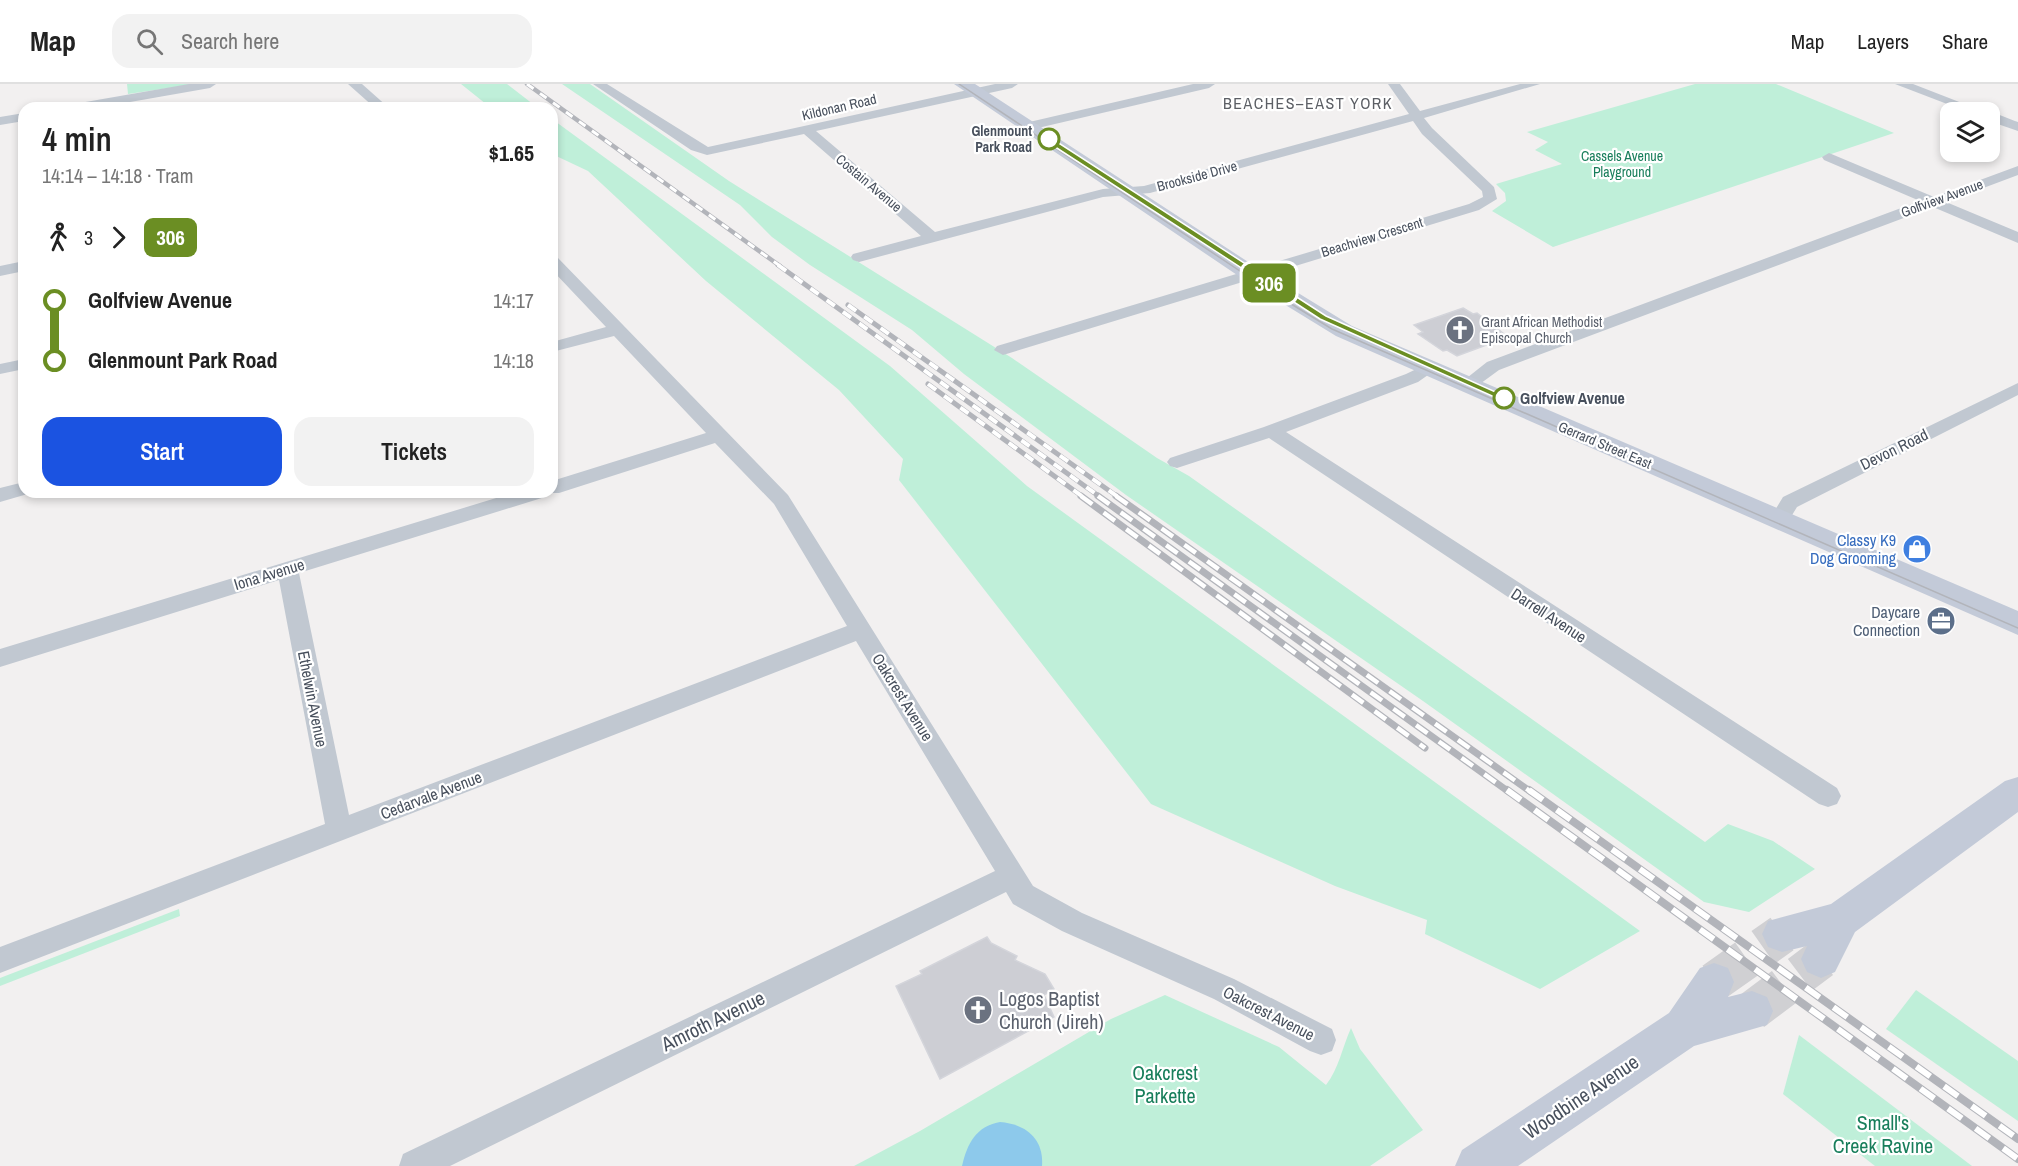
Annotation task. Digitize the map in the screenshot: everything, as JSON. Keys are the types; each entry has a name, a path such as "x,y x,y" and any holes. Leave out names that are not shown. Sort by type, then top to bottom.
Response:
{"main road":[{"name":"Gerrard Street East","path":"969,88 1025,127 1323,320 1467,385 2018,624"},
{"path":"1782,934 1841,919 2018,792"},
{"path":"1821,959 1841,919"},
{"name":"Woodbine Avenue","path":"1684,1028 1714,982"},
{"name":"Woodbine Avenue","path":"1478,1166 1684,1028 1752,1011"}],"street":[{"path":"106,100 210,84"},
{"path":"354,84 376,102"},
{"name":"Kildonan Road","path":"599,84 707,152 969,88 1012,84"},
{"path":"1025,127 1209,84"},
{"name":"Beachview Crescent","path":"1003,350 1474,207 1490,199 1489,190 1427,131 1394,84"},
{"name":"Brookside Drive","path":"859,258 1103,193 1147,189 1534,84"},
{"path":"1901,84 1951,102"},
{"path":"0,121 18,118"},
{"path":"2000,120 2018,127"},
{"name":"Costain Avenue","path":"806,129 933,237"},
{"path":"1829,157 2018,238"},
{"name":"Golfview Avenue","path":"1467,385 1493,366 2018,170"},
{"name":"Oakcrest Avenue","path":"558,267 781,500 1023,895 1072,922 1224,989 1321,1040"},
{"path":"1,274 18,268"},
{"path":"558,345 619,329"},
{"path":"0,369 18,365"},
{"path":"1177,462 1271,431 1412,378 1429,368"},
{"name":"Devon Road","path":"1779,520 1790,502 2018,388"},
{"name":"Darrell Avenue","path":"1271,431 1828,796"},
{"path":"558,486 720,435"},
{"path":"0,495 18,490"},
{"name":"Iona Avenue","path":"0,658 518,498"},
{"name":"Ethelwin Avenue","path":"287,568 339,830"},
{"name":"Cedarvale Avenue","path":"0,960 861,630"},
{"name":"Amroth Avenue","path":"415,1166 1011,876"}],"green space":[{"path":"127,84 196,84 128,94"},
{"path":"461,84 507,84 530,102 484,102"},
{"path":"562,84 590,84 729,181 1012,358 1157,458 1189,476 1705,842 1728,824 1773,841 1815,869 1749,912 1704,902 1423,701 1126,495 964,374 912,330 810,265 772,237 740,205"},
{"name":"Cassels Avenue Playground","path":"1695,84 1776,84 1894,133 1553,247 1492,211 1506,201 1505,193 1496,184 1562,164 1535,150 1548,142 1527,132"},
{"path":"558,123 890,366 1027,486 1640,931 1540,989 1425,934 1427,920 1335,886 1151,804 899,480 903,459 839,390 706,281 588,171 558,157"},
{"path":"179,909 180,916 0,986 0,978"},
{"path":"1916,990 2018,1061 2018,1121 1886,1029"},
{"name":"Oakcrest Parkette","path":"1165,995 1279,1047 1326,1085 1337,1065 1351,1028 1360,1049 1423,1130 1370,1166 854,1166 920,1131 1111,1019"},
{"name":"Small's Creek Ravine","path":"1799,1035 1972,1166 1875,1166 1783,1094"}],"water":[{"path":"1000,1122 1018,1126 1032,1135 1040,1148 1042,1166 962,1166 974,1137 985,1127"}],"building":[{"name":"Grant African Methodist Episcopal Church","path":"1463,308 1473,314 1477,313 1508,337 1457,356 1447,350 1443,351 1418,334 1423,332 1414,325"},
{"name":"Logos Baptist Church (Jireh)","path":"987,937 991,943 1017,956 1015,960 1045,974 1054,989 1044,995 1054,1017 940,1079 896,986 922,974 920,971"}],"tunnel":[{"path":"1714,982 1782,934"},
{"path":"1752,1011 1821,959"}],"tram line":[{"path":"959,84 1270,291 1332,329 2018,628"},
{"name":"306","path":"1049,139 1323,318 1504,398"}],"railway":[{"path":"527,84 552,102"},
{"path":"558,106 780,266"},
{"path":"778,265 1100,497"},
{"path":"848,305 1118,497"},
{"path":"928,384 1083,497"},
{"path":"1081,496 1425,748"},
{"path":"1098,496 1509,792"},
{"path":"1116,496 1531,792"},
{"path":"1507,790 2018,1159"},
{"path":"1529,790 2018,1139"}],"place":[{"name":"Glenmount Park Road","path":"1049,139"},
{"name":"Grant African Methodist Episcopal Church","path":"1460,330"},
{"name":"Golfview Avenue","path":"1504,398"},
{"name":"Classy K9 Dog Grooming","path":"1917,549"},
{"name":"Daycare Connection","path":"1941,621"},
{"name":"Logos Baptist Church (Jireh)","path":"978,1010"}],"district":[{"name":"BEACHES–EAST YORK","path":"1308,103"}]}
